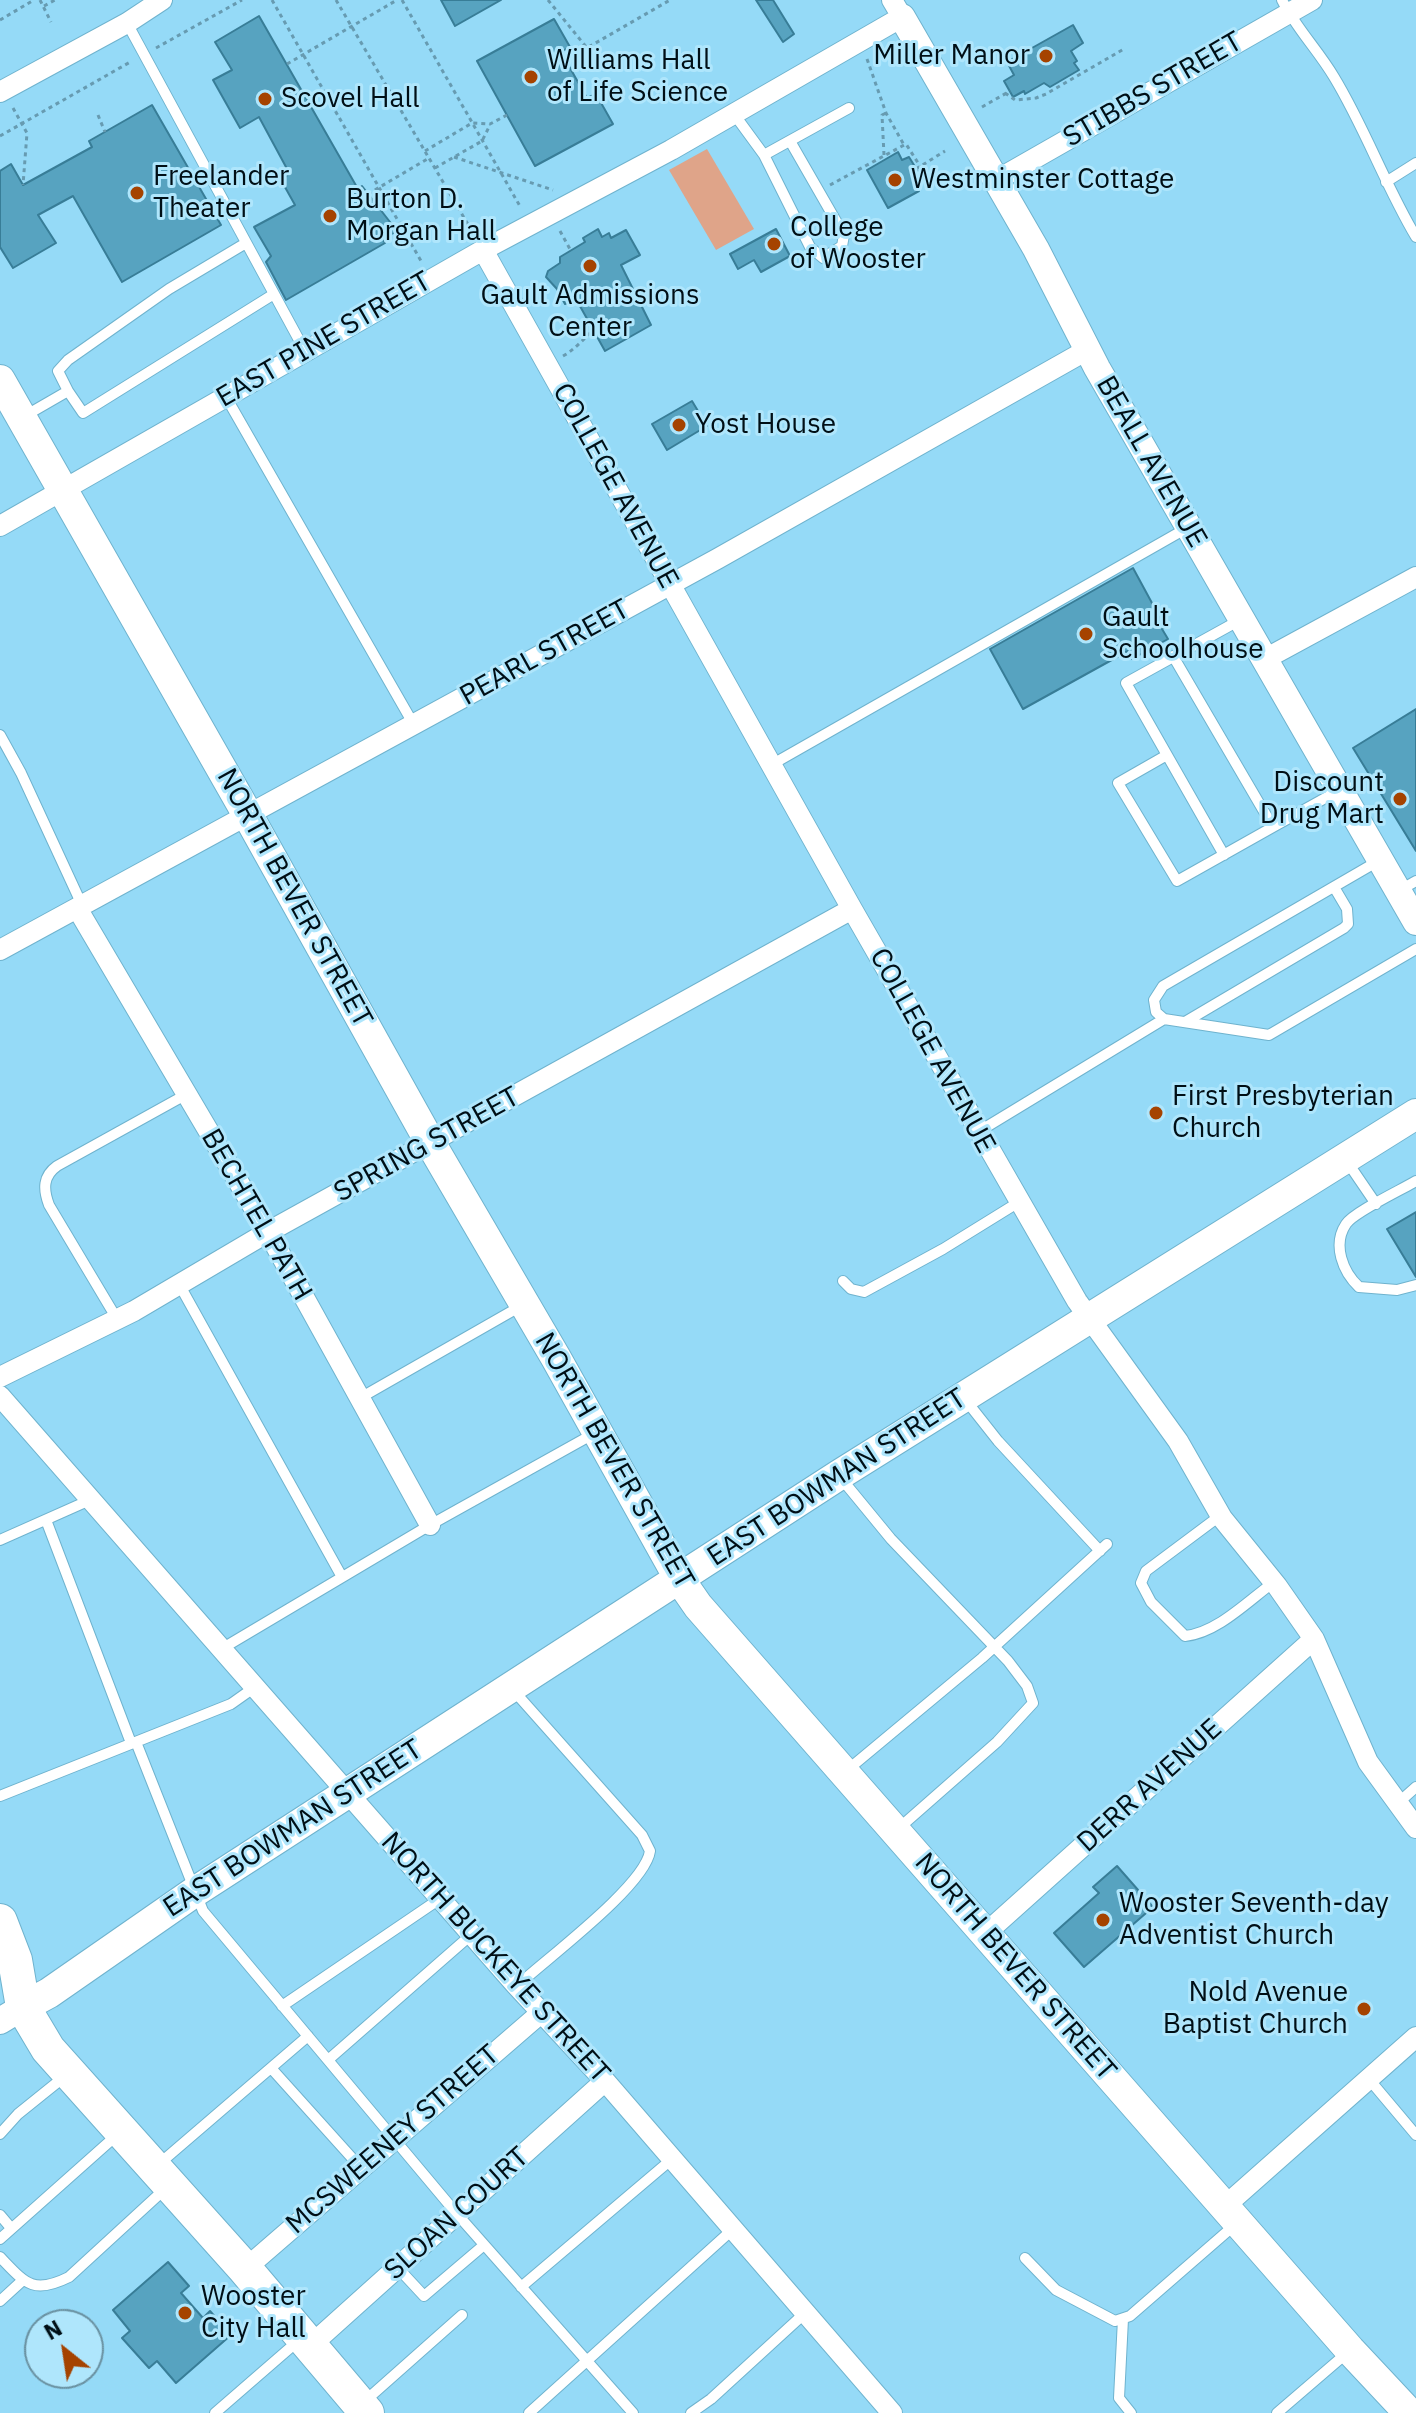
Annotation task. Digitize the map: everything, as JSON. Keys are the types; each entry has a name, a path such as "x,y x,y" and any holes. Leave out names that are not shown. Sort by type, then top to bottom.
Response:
{"main road":[{"name":"NORTH BEVER STREET","path":"0,380 431,1144 680,1580 698,1606 1350,2350 1409,2413"},
{"name":"EAST BOWMAN STREET","path":"12,2014 49,1993 193,1893 342,1784 511,1688 963,1396 1416,1114"},
{"path":"0,1921 15,1960 12,2014 70,2073 245,2269 363,2409"}],"street":[{"path":"2,91 127,23 162,0"},
{"name":"STIBBS STREET","path":"995,181 1285,7 1312,0"},
{"name":"BEALL AVENUE","path":"897,9 1036,249 1087,350 1380,860 1407,886 1416,922"},
{"name":"EAST PINE STREET","path":"0,526 483,250 734,114 897,9"},
{"name":"COLLEGE AVENUE","path":"483,250 978,1132 1087,1318 1178,1441 1221,1515 1314,1639 1368,1762 1416,1828"},
{"name":"PEARL STREET","path":"0,950 670,584 1087,350"},
{"path":"1265,659 1416,577"},
{"name":"BECHTEL PATH","path":"80,906 268,1232 430,1525"},
{"name":"SPRING STREET","path":"0,1377 117,1319 268,1232 852,909"},
{"name":"NORTH BUCKEYE STREET","path":"0,1396 517,1986 605,2081 892,2413"},
{"name":"DERR AVENUE","path":"986,1933 1314,1639"},
{"name":"MCSWEENEY STREET","path":"245,2269 542,2012"},
{"path":"1232,2214 1367,2078 1416,2037"},
{"name":"SLOAN COURT","path":"306,2342 398,2268 605,2081"}],"lane":[{"path":"1285,7 1334,76 1416,237"},
{"path":"127,23 305,351"},
{"path":"764,155 849,108"},
{"path":"734,114 764,155 810,247 823,258 842,246 844,235 790,141"},
{"path":"1386,182 1416,163"},
{"path":"246,243 169,289 68,360 58,371 68,391 83,413 274,294"},
{"path":"21,418 68,391"},
{"path":"226,397 414,725"},
{"path":"771,765 1189,527"},
{"path":"1224,855 1126,683 1241,619"},
{"path":"1173,656 1273,827"},
{"path":"0,735 21,773 80,906"},
{"path":"1167,755 1118,783 1177,881 1340,790"},
{"path":"1380,860 1163,986 1154,1000 1156,1012 1164,1019 1269,1035 1416,949"},
{"path":"1185,1022 1344,928 1348,924 1347,909 1334,887"},
{"path":"978,1132 1164,1019"},
{"path":"117,1319 49,1205 45,1181 57,1166 187,1094"},
{"path":"1345,1158 1376,1204"},
{"path":"1416,1181 1346,1224 1339,1251 1355,1284 1365,1289 1397,1290 1416,1285"},
{"path":"843,1281 851,1289 864,1292 943,1249 1019,1202"},
{"path":"179,1284 342,1577"},
{"path":"360,1398 525,1304"},
{"path":"844,1774 994,1648 1103,1548 998,1441 963,1396"},
{"path":"223,1648 430,1525 597,1432"},
{"path":"839,1475 891,1539 1027,1686 1033,1703 997,1742 896,1832"},
{"path":"0,1540 90,1500"},
{"path":"1221,1515 1146,1571 1141,1583 1151,1602 1185,1636 1197,1635 1274,1582"},
{"path":"46,1520 193,1893 203,1911 457,2214 633,2413"},
{"path":"0,1796 231,1704 255,1687"},
{"path":"511,1688 642,1835 650,1851 646,1864 619,1896 517,1986"},
{"path":"1396,1804 1416,1787"},
{"path":"282,2006 441,1898"},
{"path":"328,2060 472,1934"},
{"path":"0,2257 23,2280 38,2287 69,2277 162,2177 271,2068 308,2036"},
{"path":"271,2068 361,2168"},
{"path":"0,2134 32,2101 70,2073"},
{"path":"1367,2078 1416,2135"},
{"path":"0,2239 121,2131"},
{"path":"521,2287 672,2159"},
{"path":"1025,2258 1056,2290 1115,2321 1130,2316 1232,2214"},
{"path":"0,2215 11,2228"},
{"path":"529,2413 732,2230"},
{"path":"398,2268 424,2296 484,2245"},
{"path":"0,2301 23,2280"},
{"path":"691,2413 711,2399 805,2313"},
{"path":"363,2409 462,2315"},
{"path":"1123,2319 1119,2398 1131,2413"},
{"path":"215,2413 306,2342"},
{"path":"1277,2413 1350,2350"}],"path":[{"path":"0,20 34,0"},
{"path":"40,0 51,22"},
{"path":"43,7 55,0"},
{"path":"0,136 242,0"},
{"path":"272,0 423,265"},
{"path":"336,0 483,250"},
{"path":"287,64 400,0 521,208"},
{"path":"548,0 587,48 670,0"},
{"path":"975,111 1008,92 1015,100 1036,98 1124,49"},
{"path":"865,55 886,113 918,168 945,151"},
{"path":"2,91 27,133 23,185"},
{"path":"884,156 882,115 886,113"},
{"path":"98,115 105,132"},
{"path":"425,151 472,123 490,124 507,115"},
{"path":"435,168 482,141 490,124"},
{"path":"819,191 904,145"},
{"path":"454,157 553,190"},
{"path":"368,194 429,158"},
{"path":"558,228 571,251"},
{"path":"563,356 579,347 589,333 608,319"}],"shaded area":[{"path":"707,149 754,229 716,250 669,170"}],"building":[{"path":"441,0 501,0 455,26"},
{"path":"756,0 773,0 794,34 783,42"},
{"path":"259,16 358,189 362,186 397,231 383,239 385,243 286,300 266,262 271,256 254,227 295,205 281,180 289,174 259,117 240,128 213,80 232,70 215,42"},
{"name":"Williams Hall of Life Science","path":"554,19 570,47 561,52 587,98 596,94 613,124 535,166 477,61"},
{"name":"Miller Manor","path":"1073,25 1083,43 1071,51 1079,70 1050,87 1044,83 1013,97 1004,81 1014,75 1007,62"},
{"name":"Freelander Theater","path":"152,105 221,225 122,282 73,196 38,215 56,243 13,268 0,247 0,171 11,164 23,185 92,147 89,141"},
{"name":"Westminster Cottage","path":"898,152 902,160 909,157 922,178 914,182 919,191 888,208 867,170"},
{"path":"598,229 602,237 609,233 611,238 626,230 640,255 621,265 651,325 605,351 576,299 565,304 546,277 548,271 560,263 560,257 585,242 583,238"},
{"path":"776,229 790,256 761,272 754,260 738,269 730,254"},
{"name":"Yost House","path":"692,401 707,426 667,450 652,424"},
{"name":"Gault Schoolhouse","path":"1133,568 1165,627 1162,629 1168,639 1132,659 1128,651 1023,709 990,649"},
{"name":"Discount Drug Mart","path":"1416,709 1416,851 1353,748"},
{"path":"1416,1212 1416,1277 1387,1229"},
{"name":"Wooster Seventh-day Adventist Church","path":"1117,1866 1153,1907 1084,1967 1054,1933 1099,1893 1093,1887"},
{"path":"168,2262 189,2286 181,2293 203,2318 210,2311 231,2335 176,2383 157,2361 149,2368 122,2338 130,2331 113,2310"}],"place":[{"name":"Miller Manor","path":"1046,56"},
{"name":"Williams Hall of Life Science","path":"531,77"},
{"name":"Scovel Hall","path":"265,99"},
{"name":"Westminster Cottage","path":"895,180"},
{"name":"Freelander Theater","path":"137,193"},
{"name":"Burton D. Morgan Hall","path":"330,216"},
{"name":"College of Wooster","path":"774,244"},
{"name":"Gault Admissions Center","path":"590,266"},
{"name":"Yost House","path":"679,425"},
{"name":"Gault Schoolhouse","path":"1086,634"},
{"name":"Discount Drug Mart","path":"1400,799"},
{"name":"First Presbyterian Church","path":"1156,1113"},
{"name":"Wooster Seventh-day Adventist Church","path":"1103,1920"},
{"name":"Nold Avenue Baptist Church","path":"1364,2009"},
{"name":"Wooster City Hall","path":"185,2313"}]}
